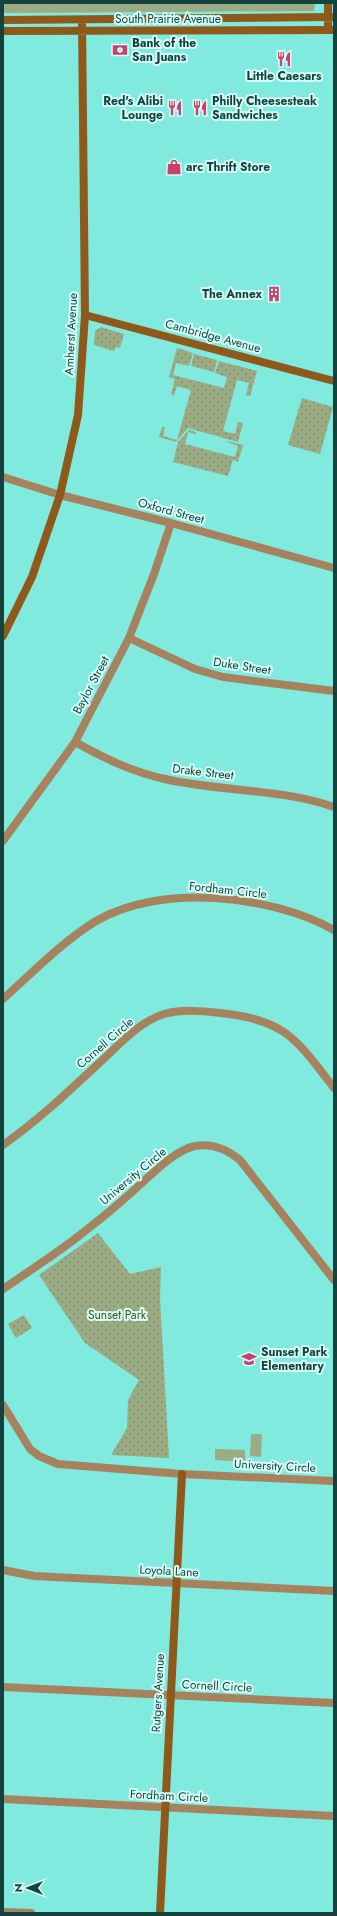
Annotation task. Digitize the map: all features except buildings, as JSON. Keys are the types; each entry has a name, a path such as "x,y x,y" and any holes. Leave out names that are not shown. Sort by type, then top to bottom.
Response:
{"street":[{"path":"328,3 331,17 331,30"},
{"name":"South Prairie Avenue","path":"3,20 331,17"},
{"name":"Amherst Avenue","path":"3,636 32,577 60,495 78,415 85,315 82,20"},
{"name":"South Prairie Avenue","path":"3,31 331,30"},
{"name":"Cambridge Avenue","path":"85,315 334,381"},
{"name":"Oxford Street","path":"3,477 60,495 171,523 334,568"},
{"name":"Baylor Street","path":"3,841 75,742 129,638 154,574 171,523"},
{"name":"Duke Street","path":"129,638 195,669 223,677 334,691"},
{"name":"Drake Street","path":"75,742 123,767 145,774 196,784 274,793 334,808"},
{"name":"Fordham Circle","path":"3,999 78,933 116,911 153,901 193,898 259,904 299,914 334,930"},
{"name":"Cornell Circle","path":"3,1145 57,1102 136,1029 164,1014 178,1011 194,1010 241,1015 261,1020 276,1026 302,1047 334,1088"},
{"name":"University Circle","path":"3,1289 80,1235 175,1156 196,1146 221,1148 232,1153 240,1160 334,1280"},
{"name":"University Circle","path":"3,1405 30,1449 48,1460 67,1465 182,1474 334,1481"},
{"name":"Rutgers Avenue","path":"160,1913 182,1474"},
{"name":"Loyola Lane","path":"3,1570 34,1576 334,1591"},
{"name":"Cornell Circle","path":"3,1687 334,1704"},
{"name":"Fordham Circle","path":"3,1799 334,1816"},
{"path":"3,1912 31,1913"}],"green space":[{"path":"3,3 315,3 314,11 3,13"},
{"path":"101,327 124,334 120,348 116,347 114,351 94,345 95,331"},
{"path":"177,348 193,353 189,366 176,363 173,375 224,388 227,377 215,373 219,361 257,371 250,396 246,395 249,383 237,380 223,431 235,434 238,422 243,423 238,442 188,428 176,442 159,437 162,427 165,427 163,436 177,440 191,390 177,386 174,395 171,394 175,379 169,377"},
{"path":"194,354 217,360 214,372 191,366"},
{"path":"302,398 333,407 320,454 288,445"},
{"path":"189,430 196,432 196,434 188,432 185,444 235,457 238,446 227,441 243,445 238,462 233,460 228,476 173,462 178,442"},
{"name":"Sunset Park","path":"98,1233 130,1274 161,1267 160,1298 169,1458 111,1455 127,1428 128,1400 139,1380 85,1343 39,1275"},
{"path":"24,1315 32,1328 16,1338 8,1324"},
{"path":"251,1434 262,1434 261,1457 250,1456"},
{"path":"215,1449 245,1450 245,1462 215,1460"}],"place":[{"name":"Bank of the San Juans","path":"120,50"},
{"name":"Little Caesars","path":"284,59"},
{"name":"Red's Alibi Lounge","path":"175,108"},
{"name":"Philly Cheesesteak Sandwiches","path":"200,108"},
{"name":"arc Thrift Store","path":"174,167"},
{"name":"The Annex","path":"274,294"},
{"name":"Sunset Park Elementary","path":"249,1359"}]}
